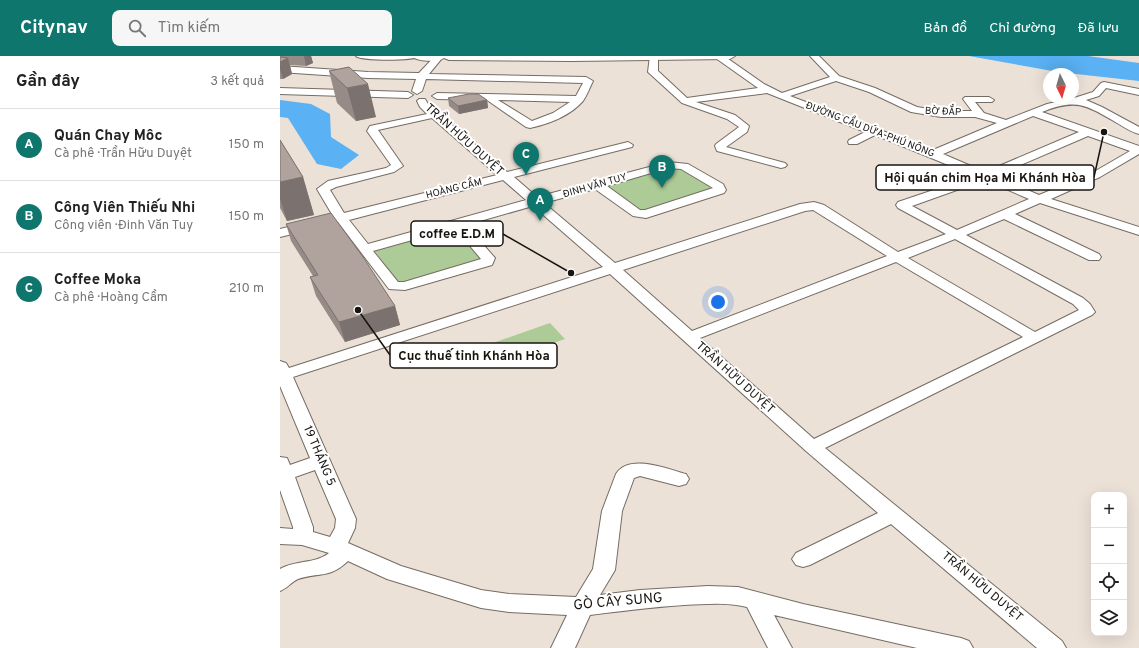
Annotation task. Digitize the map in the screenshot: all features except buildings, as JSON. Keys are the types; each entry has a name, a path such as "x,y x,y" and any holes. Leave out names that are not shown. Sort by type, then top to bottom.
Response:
{"main road":[{"path":"417,56 654,58 723,56"}],"street":[{"path":"360,56 417,56"},
{"path":"432,80 445,56"},
{"name":"TRẦN HỮU DUYỆT","path":"445,56 422,76 416,96 423,105 504,177 613,269 812,447 1054,648"},
{"name":"ĐƯỜNG CẦU DỨA-PHÚ NÔNG","path":"723,56 767,90 781,96 933,154 1039,199 1139,231"},
{"name":"BỜ ĐẮP","path":"814,56 836,78 872,90 915,110 941,114 970,113 1007,123"},
{"path":"654,58 654,72 685,101 700,108 730,117 744,126 743,130 720,146 721,149 781,165"},
{"path":"280,70 343,74 422,76 432,80 588,81 579,99 572,106 542,122 530,125"},
{"path":"781,96 836,78"},
{"path":"1079,100 1096,94 1104,85 1139,92"},
{"path":"685,101 767,90"},
{"path":"280,91 416,96 432,99 437,96 579,99"},
{"path":"493,97 492,100 530,125 540,136"},
{"path":"980,115 968,100 989,100"},
{"path":"1079,102 1091,106 1139,131"},
{"path":"933,154 1034,112 1060,104"},
{"path":"690,337 1006,214 1096,175 1137,151 1136,149 1034,112"},
{"path":"434,115 382,126 372,130 397,166 384,172 326,186 323,189 341,218 394,286 405,286 487,262 488,258 458,224"},
{"path":"853,142 875,131"},
{"path":"812,447 1086,312 1085,307 1078,301 902,205 986,176 1088,132"},
{"name":"HOÀNG CẦM","path":"280,233 628,145"},
{"name":"ĐINH VĂN TUY","path":"364,249 534,202 598,185 674,165 684,166 720,189 719,192 646,214 637,213 598,185"},
{"path":"282,372 613,269 809,206 820,208 897,257 1033,337"},
{"path":"1006,214 1094,257"},
{"name":"19 THÁNG 5","path":"282,372 346,519 340,549"},
{"path":"302,537 302,527 282,469 321,461"},
{"path":"563,648 582,607 604,570 612,511 626,474 633,470 640,470 679,479"},
{"path":"803,559 894,514"},
{"name":"GÒ CÂY SUNG","path":"280,536 302,537 340,549 395,573 481,599 509,604 582,607 640,599 708,595 738,596 961,648"},
{"path":"280,582 284,576 293,572 328,565 338,558 340,549"},
{"path":"755,601 780,648"}],"green space":[{"path":"671,167 681,167 716,189 645,212 639,212 607,187 611,183"},
{"path":"455,226 484,259 404,284 399,283 373,249"},
{"path":"550,323 565,339 497,363 484,346"}],"water":[{"path":"969,56 1088,56 1139,63 1139,81 1079,74 1079,68 1043,68 1043,69"},
{"path":"280,100 311,104 330,114 331,137 359,155 341,169 317,164 288,118 280,117"}],"place":[{"name":"Hội quán chim Họa Mi Khánh Hòa","path":"1104,132"},
{"name":"Coffee Moka","path":"526,175"},
{"name":"Công Viên Thiếu Nhi","path":"662,188"},
{"name":"Quán Chay Môc","path":"540,221"},
{"name":"coffee E.D.M","path":"571,273"},
{"name":"Cục thuế tỉnh Khánh Hòa","path":"358,310"}]}
